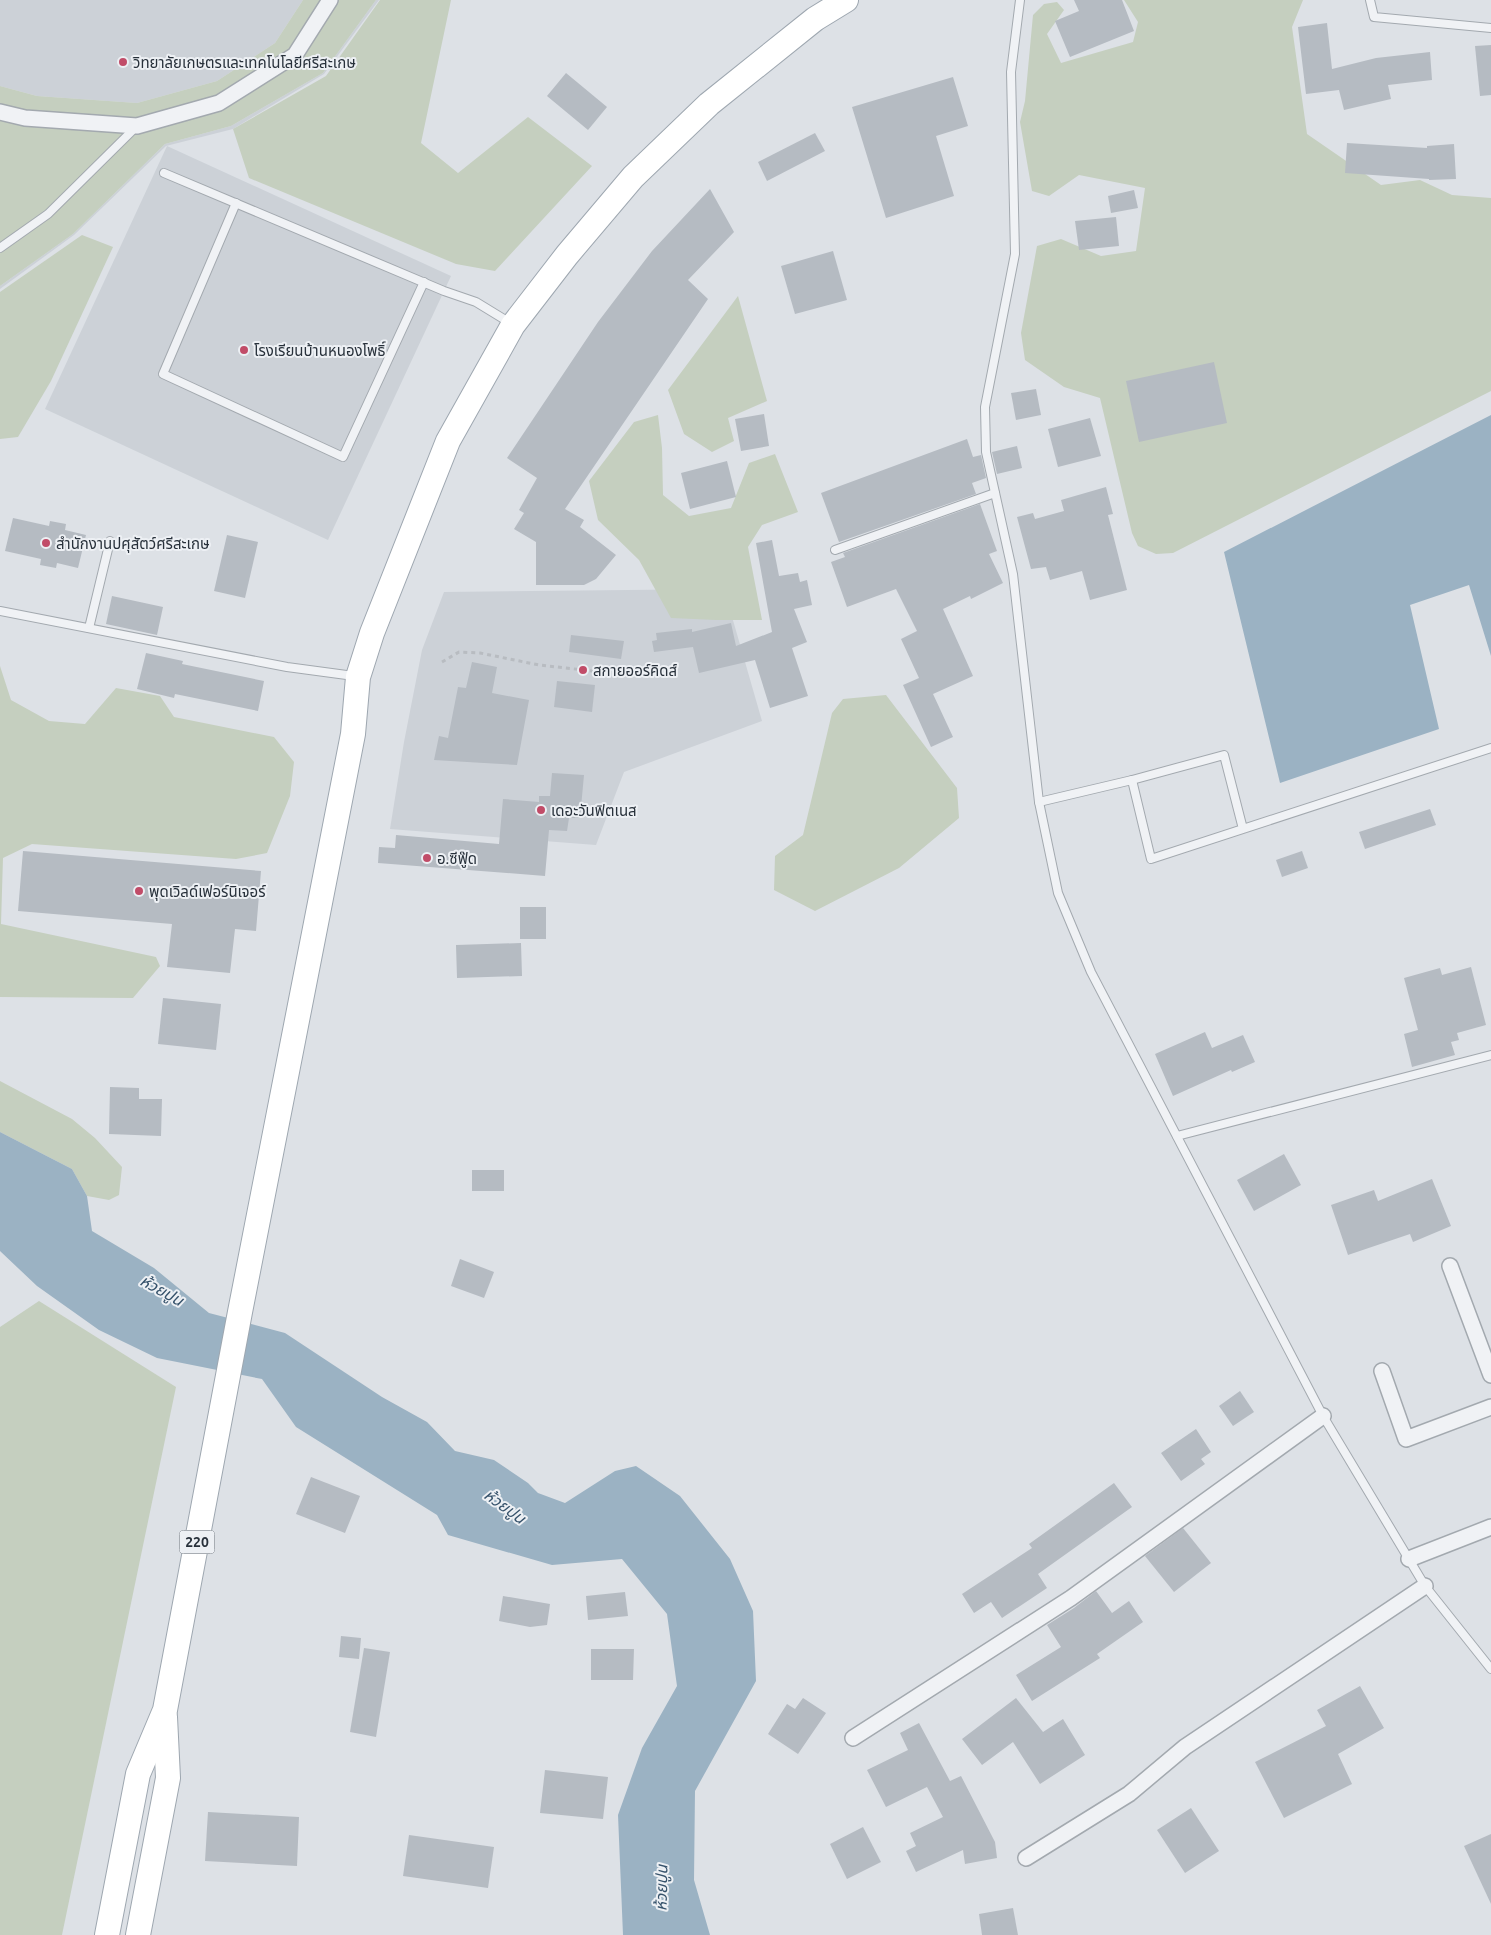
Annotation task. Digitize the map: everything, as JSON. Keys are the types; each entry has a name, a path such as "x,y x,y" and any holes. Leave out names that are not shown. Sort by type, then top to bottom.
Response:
{"main road":[{"path":"358,677 372,633 448,441 513,325 567,254 633,178 722,93 815,19 846,0"},
{"name":"220","path":"107,1935 138,1774 165,1710 352,734 358,677"},
{"name":"220","path":"138,1935 168,1778 165,1710"}],"street":[{"path":"0,112 25,118 136,126 219,103 295,55 330,0"},
{"path":"1450,1266 1491,1375"},
{"path":"1382,1371 1406,1439 1491,1407"},
{"path":"853,1738 1071,1598 1323,1416"},
{"path":"1409,1559 1491,1527"},
{"path":"1026,1858 1129,1794 1185,1747 1425,1586"}],"lane":[{"path":"1020,0 1011,72 1015,254 985,407 986,452 1013,574 1039,802 1058,893 1091,972 1323,1416 1425,1586 1491,1669"},
{"path":"1370,0 1374,17 1491,28"},
{"path":"0,248 48,214 136,126"},
{"path":"164,172 424,282 476,302 513,325"},
{"path":"236,203 163,374 343,456 424,282"},
{"path":"835,550 995,493"},
{"path":"89,628 110,541"},
{"path":"0,611 287,667 358,677"},
{"path":"1132,780 1151,859 1491,748"},
{"path":"1039,802 1132,780 1224,755 1243,829"},
{"path":"1177,1136 1491,1055"}],"path":[{"path":"442,662 459,652 480,653 539,665 593,672"}],"shaded area":[{"name":"วิทยาลัยเกษตรและเทคโนโลยีศรีสะเกษ","path":"0,0 303,0 275,43 217,81 137,103 37,96 0,86"},
{"name":"วิทยาลัยเกษตรและเทคโนโลยีศรีสะเกษ","path":"376,0 379,0 324,74 233,129 166,146 74,235 0,289 0,286 73,234 165,144 231,126 323,73"},
{"name":"โรงเรียนบ้านหนองโพธิ์","path":"167,146 451,276 328,540 45,409"},
{"name":"สกายออร์คิดส์","path":"724,589 762,721 624,772 596,845 390,829 404,742 422,650 444,592"}],"green space":[{"path":"303,0 376,0 323,73 231,126 165,144 73,234 0,286 0,86 37,96 137,103 217,81 275,43"},
{"path":"380,0 451,0 421,143 458,173 528,117 592,166 495,271 456,264 249,178 233,129 326,76"},
{"path":"1124,0 1303,0 1292,27 1307,134 1381,185 1420,180 1452,195 1491,198 1491,391 1173,553 1156,554 1138,546 1132,533 1100,398 1064,387 1025,360 1021,333 1037,246 1061,239 1101,256 1136,251 1145,188 1079,175 1049,196 1032,191 1020,122 1025,101 1033,15 1044,4 1057,2 1064,10 1047,34 1061,63 1133,42 1138,22"},
{"path":"82,235 113,247 51,381 18,437 0,439 0,292"},
{"path":"738,296 767,401 728,418 734,441 712,452 684,434 668,390"},
{"path":"658,415 662,448 663,495 689,516 731,508 749,463 775,454 798,512 762,525 748,547 762,620 671,618 639,560 598,520 589,481 634,422"},
{"path":"0,666 11,700 49,721 85,724 116,688 160,696 174,717 274,737 294,762 290,796 267,853 236,859 32,844 3,858 1,924 156,957 160,966 133,998 0,997"},
{"path":"886,695 957,788 959,818 899,868 815,911 774,890 775,856 803,835 832,713 843,699"},
{"path":"0,1081 72,1119 95,1138 122,1167 119,1195 109,1200 87,1196 72,1169 0,1132"},
{"path":"39,1301 176,1387 62,1935 0,1935 0,1327"}],"water":[{"path":"1491,415 1491,656 1469,585 1410,605 1439,729 1280,783 1224,552"},
{"name":"ห้วยปูน","path":"0,1132 72,1169 87,1196 92,1231 154,1268 209,1313 285,1333 382,1397 427,1422 455,1451 494,1460 528,1483 538,1493 565,1503 615,1471 636,1466 680,1496 730,1559 753,1611 756,1681 695,1791 694,1880 710,1935 623,1935 618,1815 642,1748 677,1686 667,1614 622,1559 552,1565 448,1535 437,1515 296,1427 262,1379 157,1358 99,1330 37,1286 0,1251"}],"building":[{"path":"1074,0 1122,0 1134,31 1070,57 1055,21 1079,11"},
{"path":"1327,23 1332,69 1376,58 1430,52 1432,80 1388,85 1391,99 1344,110 1339,90 1306,94 1298,27"},
{"path":"1491,45 1491,95 1480,96 1475,46"},
{"path":"566,73 607,107 588,130 547,96"},
{"path":"953,77 968,126 936,136 954,196 886,218 852,107"},
{"path":"815,133 825,151 767,181 758,162"},
{"path":"1347,143 1427,148 1427,146 1454,144 1456,179 1429,180 1345,173"},
{"path":"710,189 734,232 688,280 708,299 565,509 584,520 580,527 616,555 596,579 584,585 536,585 536,542 514,529 524,513 519,510 537,478 507,458 598,322 652,251"},
{"path":"1134,190 1138,208 1111,213 1108,196"},
{"path":"1116,217 1119,246 1079,250 1075,221"},
{"path":"833,251 847,300 795,314 781,266"},
{"path":"1214,362 1227,423 1139,442 1126,381"},
{"path":"1036,389 1041,415 1016,420 1011,393"},
{"path":"764,414 769,446 741,451 735,419"},
{"path":"1090,418 1101,456 1058,467 1048,429"},
{"path":"967,439 973,457 981,455 986,478 972,483 976,494 839,542 821,493"},
{"path":"1017,446 1022,468 997,474 992,452"},
{"path":"727,461 736,497 690,509 681,473"},
{"path":"1106,487 1113,514 1108,515 1127,590 1090,600 1082,571 1050,580 1046,567 1031,569 1017,517 1033,513 1035,519 1064,511 1061,500"},
{"path":"980,504 997,551 989,554 1003,583 971,599 970,596 943,609 973,676 933,694 953,737 931,747 903,685 919,678 901,639 917,631 896,589 847,607 831,562 845,557 843,553"},
{"name":"สำนักงานปศุสัตว์ศรีสะเกษ","path":"13,518 49,526 50,521 66,524 65,530 86,535 78,568 57,563 56,568 40,565 41,559 5,551"},
{"path":"227,535 258,542 245,598 214,591"},
{"path":"772,540 779,576 798,573 800,582 807,580 812,605 794,609 807,642 792,648 808,696 770,708 755,660 699,673 693,647 654,652 652,641 657,640 656,633 692,629 692,632 731,623 736,646 772,632 756,543"},
{"path":"112,596 163,607 157,635 106,624"},
{"path":"571,635 624,641 621,659 569,652"},
{"path":"146,653 183,661 182,664 264,681 258,711 175,694 174,698 137,689"},
{"path":"472,662 497,667 492,693 529,700 517,765 434,760 439,736 448,738 458,687 466,688"},
{"path":"557,681 595,685 592,712 554,707"},
{"path":"552,773 584,775 580,818 569,818 567,831 549,830 545,876 378,863 379,847 395,848 396,835 499,844 503,799 539,802 539,796 550,796"},
{"path":"1430,809 1436,825 1365,849 1359,832"},
{"name":"พุดเวิลด์เฟอร์นิเจอร์","path":"23,851 261,871 256,931 235,929 230,973 167,967 172,924 18,911"},
{"path":"1302,851 1308,868 1282,877 1276,860"},
{"path":"520,907 546,907 546,939 520,939"},
{"path":"521,943 522,976 457,978 456,945"},
{"path":"1471,967 1486,1025 1457,1033 1459,1040 1451,1042 1455,1055 1412,1067 1404,1034 1418,1030 1404,978 1440,968 1442,975"},
{"path":"163,998 221,1004 216,1050 158,1044"},
{"path":"1205,1032 1212,1048 1243,1035 1255,1062 1232,1072 1231,1070 1173,1096 1155,1054"},
{"path":"110,1087 139,1088 139,1099 162,1099 161,1136 109,1134"},
{"path":"1284,1154 1301,1185 1254,1211 1237,1180"},
{"path":"472,1170 504,1170 504,1191 472,1191"},
{"path":"1432,1179 1451,1226 1413,1242 1410,1234 1348,1255 1331,1205 1374,1190 1378,1201"},
{"path":"460,1259 494,1272 484,1298 451,1286"},
{"path":"1240,1391 1254,1412 1233,1426 1219,1406"},
{"path":"1196,1429 1211,1452 1201,1459 1205,1464 1181,1481 1161,1453"},
{"path":"311,1477 360,1496 345,1533 296,1514"},
{"path":"1114,1483 1132,1507 1038,1574 1047,1588 1002,1618 991,1602 974,1613 962,1594 1032,1548 1029,1544"},
{"path":"1183,1528 1211,1563 1174,1592 1145,1556"},
{"path":"1096,1591 1112,1613 1129,1601 1143,1622 1097,1654 1100,1658 1032,1701 1016,1675 1061,1647 1047,1625"},
{"path":"625,1592 628,1616 588,1620 586,1596"},
{"path":"503,1596 550,1604 547,1625 530,1627 499,1621"},
{"path":"341,1636 361,1638 359,1659 339,1657"},
{"path":"364,1648 390,1652 376,1737 350,1732"},
{"path":"591,1649 634,1649 633,1680 591,1680"},
{"path":"1360,1686 1384,1728 1338,1754 1352,1784 1284,1818 1255,1762 1326,1726 1317,1710"},
{"path":"803,1698 826,1713 798,1754 768,1734 787,1704 795,1709"},
{"path":"1016,1698 1043,1732 1063,1719 1085,1755 1040,1784 1013,1742 982,1765 962,1739"},
{"path":"919,1723 950,1781 961,1776 995,1842 997,1858 965,1864 963,1850 916,1872 906,1851 916,1846 910,1833 943,1817 927,1787 886,1807 867,1770 908,1750 900,1733"},
{"path":"545,1770 608,1777 603,1819 540,1813"},
{"path":"1191,1808 1219,1851 1185,1873 1157,1830"},
{"path":"208,1812 299,1817 297,1866 205,1861"},
{"path":"863,1827 881,1862 847,1879 830,1844"},
{"path":"1491,1834 1491,1904 1464,1846"},
{"path":"409,1835 494,1847 488,1888 403,1876"},
{"path":"1013,1908 1018,1935 982,1935 979,1914"}],"place":[{"name":"วิทยาลัยเกษตรและเทคโนโลยีศรีสะเกษ","path":"123,62"},
{"name":"โรงเรียนบ้านหนองโพธิ์","path":"244,350"},
{"name":"สำนักงานปศุสัตว์ศรีสะเกษ","path":"46,543"},
{"name":"สกายออร์คิดส์","path":"583,670"},
{"name":"เดอะวันฟิตเนส","path":"541,810"},
{"name":"อ.ซีฟู๊ด","path":"427,858"},
{"name":"พุดเวิลด์เฟอร์นิเจอร์","path":"139,891"}]}
